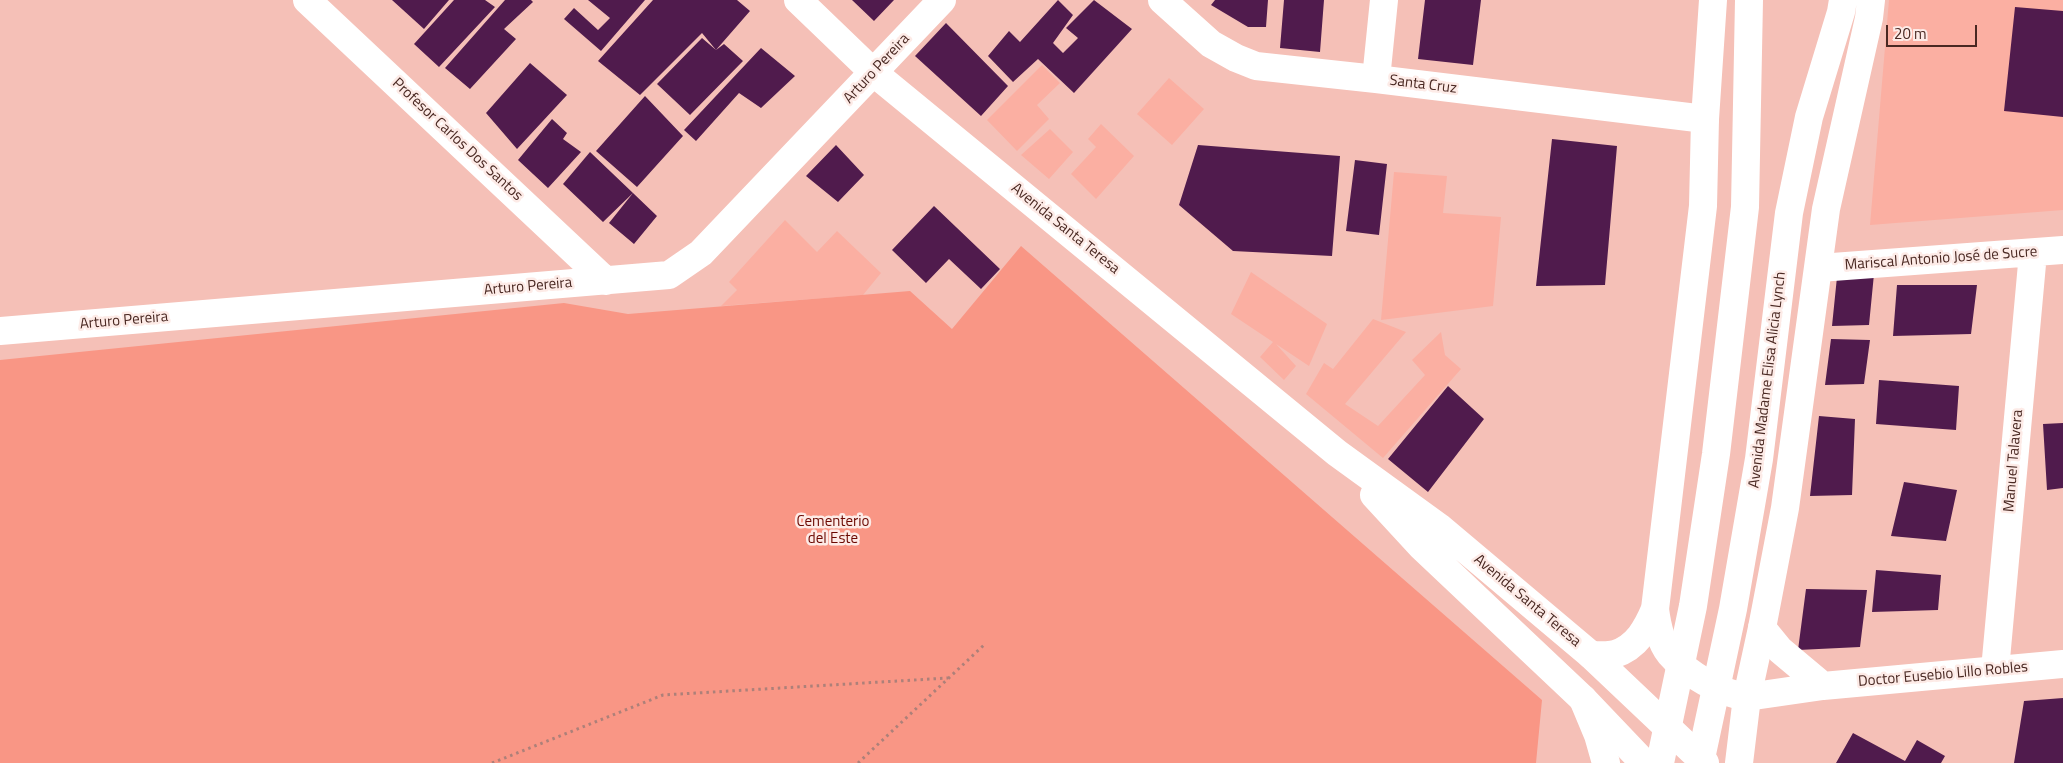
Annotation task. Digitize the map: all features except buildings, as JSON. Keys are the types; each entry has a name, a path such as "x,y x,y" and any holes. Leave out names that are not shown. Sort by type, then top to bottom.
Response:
{"main road":[{"name":"Profesor Carlos Dos Santos","path":"307,0 606,281"},
{"name":"Avenida Santa Teresa","path":"798,0 874,72 1336,453 1440,527 1591,655 1705,763"},
{"name":"Arturo Pereira","path":"0,332 669,275 701,253 942,0"},
{"name":"Santa Cruz","path":"1162,0 1211,44 1236,58 1256,66 1705,119"},
{"path":"1376,79 1384,0"},
{"path":"1713,0 1705,119 1704,206 1655,610 1659,631 1669,653 1695,675 1727,692 1747,697"},
{"path":"1660,763 1693,606 1717,444 1745,207 1749,0"},
{"path":"1739,763 1747,697 1762,628 1792,460 1826,209 1869,18 1871,0"},
{"name":"Avenida Madame Elisa Alicia Lynch","path":"1700,763 1733,609 1759,458 1789,213 1809,118 1842,6"},
{"name":"Mariscal Antonio José de Sucre","path":"1819,268 2063,250"},
{"name":"Manuel Talavera","path":"1995,670 2033,253"},
{"name":"Avenida Santa Teresa","path":"1336,453 1421,546 1583,699 1644,763"},
{"path":"1591,655 1615,654 1631,645 1644,633 1655,610"},
{"path":"1762,628 1780,650 1823,686"},
{"name":"Doctor Eusebio Lillo Robles","path":"1747,697 1823,686 2063,664"},
{"path":"1583,699 1598,735 1606,763"}],"path":[{"path":"858,763 984,645"},
{"path":"492,763 663,695 948,678"}],"shaded area":[{"path":"1889,0 2063,0 2063,210 1870,225"},
{"path":"1042,65 1060,83 1037,105 1049,119 1017,151 987,120"},
{"path":"1169,78 1204,109 1172,145 1137,114"},
{"path":"1101,124 1134,156 1096,199 1071,174 1096,147 1088,139"},
{"path":"1050,129 1073,152 1049,179 1021,155"},
{"path":"1394,172 1447,176 1443,213 1501,217 1493,306 1381,320"},
{"path":"785,220 817,252 837,231 881,273 863,295 721,306 737,290 729,282"},
{"path":"1251,272 1327,324 1309,366 1276,344 1296,366 1284,380 1260,357 1273,342 1231,314"},
{"path":"1373,319 1406,332 1345,404 1378,426 1425,375 1412,360 1441,332 1445,355 1461,369 1383,458 1306,394 1324,363 1333,369"}],"green space":[{"name":"Cementerio del Este","path":"1021,246 1542,700 1536,763 0,763 0,360 564,303 628,314 910,291 952,329"}],"pier":[{"path":"1762,0 1823,0 1809,59 1799,80 1771,77 1763,57"}]}
